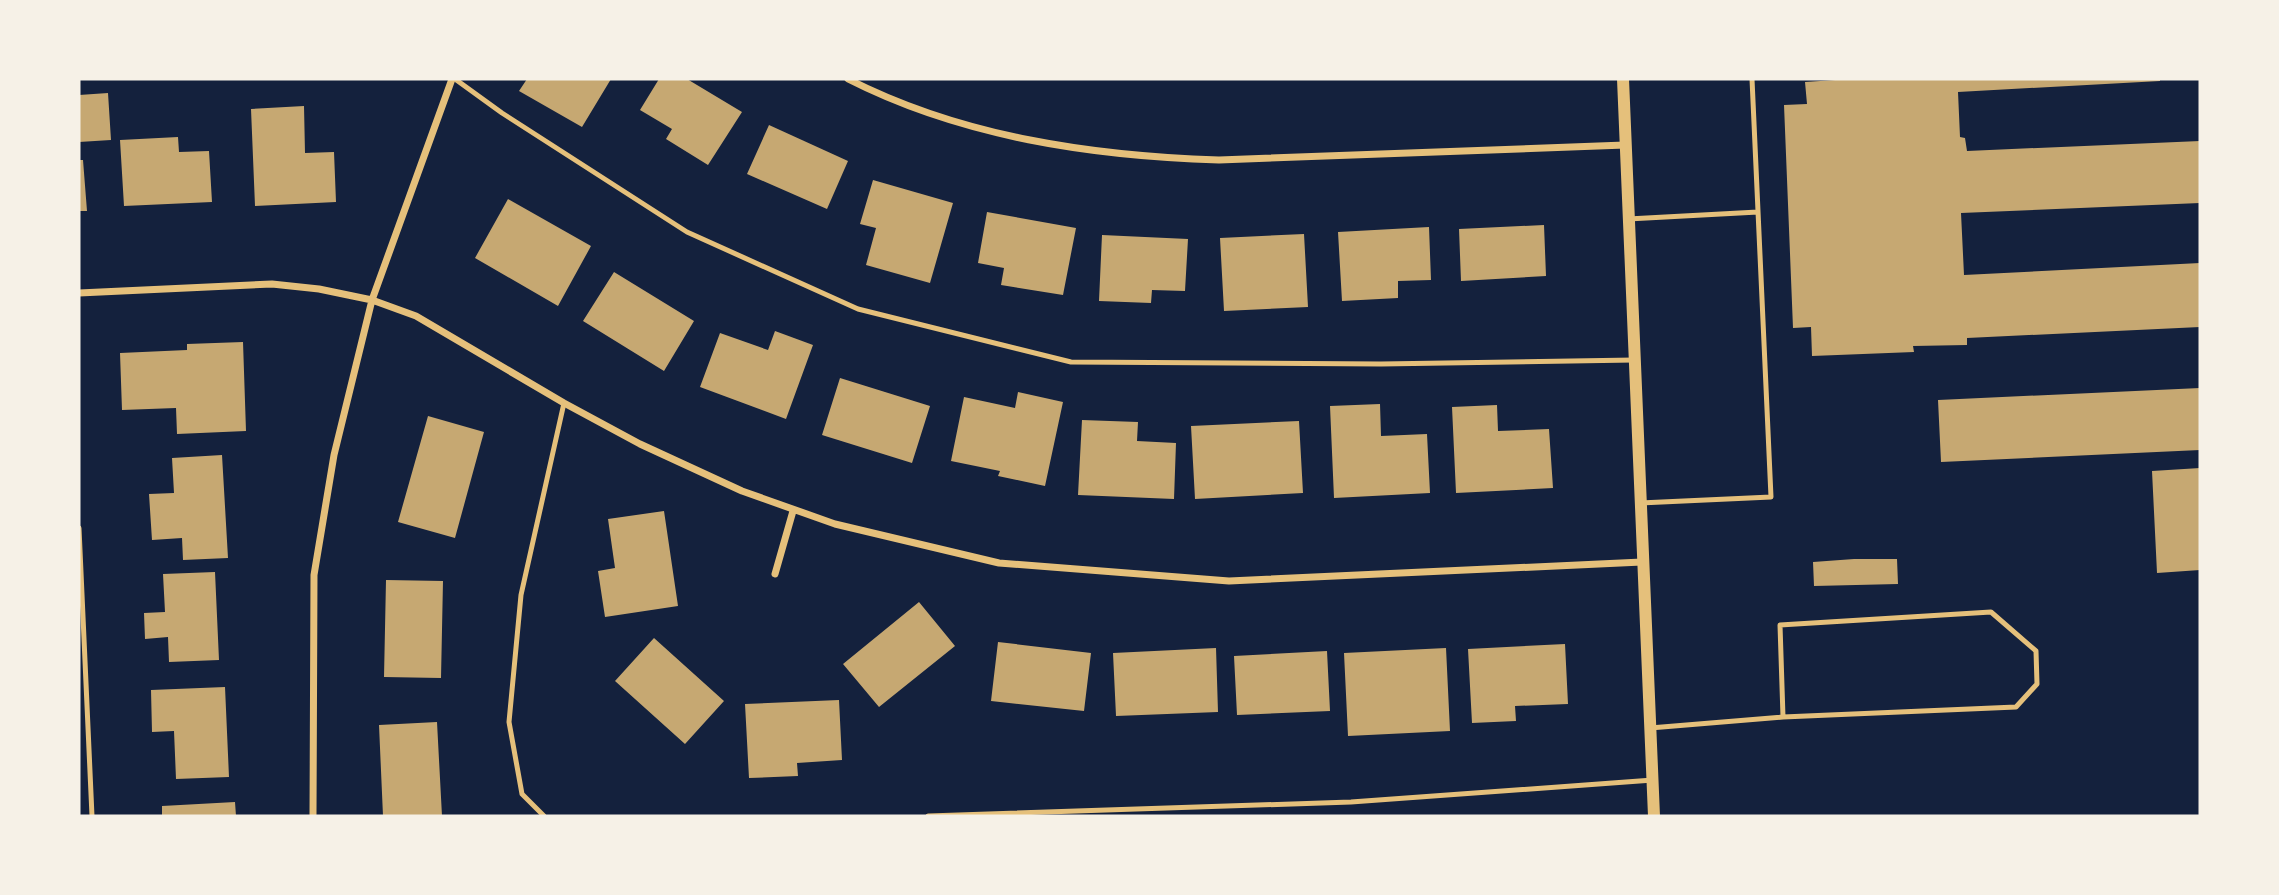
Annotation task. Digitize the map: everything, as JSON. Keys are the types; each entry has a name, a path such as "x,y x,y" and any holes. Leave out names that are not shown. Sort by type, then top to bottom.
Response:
{"street":[{"path":"313,816 314,575 334,455 372,300 453,79"},
{"path":"848,79 888,99 941,118 1083,149 1155,158 1219,160 1625,145"},
{"path":"1623,79 1654,816"},
{"path":"79,293 272,284 319,289 372,300 416,316 564,403 640,444 742,491 835,524 999,563 1228,581 1642,562"},
{"path":"775,574 793,511"}],"lane":[{"path":"453,79 514,121 699,237 858,309 1071,362 1381,364 1634,360"},
{"path":"1640,503 1771,497 1752,79"},
{"path":"1628,219 1758,212"},
{"path":"544,816 522,794 509,722 521,595 564,403"},
{"path":"79,528 92,816"},
{"path":"1650,728 1783,717 2016,707 2037,684 2036,651 1991,612 1780,625 1783,717"},
{"path":"928,816 1351,802 1653,780"}],"building":[{"path":"527,79 611,79 582,127 519,91"},
{"path":"659,79 687,79 742,112 708,165 666,139 672,129 640,110"},
{"path":"1850,79 2160,79 1958,92 1960,137 1965,138 1967,151 2200,141 2200,203 1961,213 1964,275 2200,263 2200,327 1967,338 1967,345 1913,346 1914,352 1812,356 1811,327 1793,328 1784,105 1807,104 1805,82"},
{"path":"108,93 111,140 79,142 79,95"},
{"path":"304,106 305,153 334,152 336,202 255,206 251,109"},
{"path":"769,125 848,161 827,209 747,174"},
{"path":"178,137 179,152 209,151 212,202 124,206 120,140"},
{"path":"79,160 83,160 87,211 79,211"},
{"path":"873,180 953,203 930,283 866,265 876,228 860,224"},
{"path":"508,199 591,246 558,306 475,258"},
{"path":"987,212 1076,228 1063,295 1001,285 1004,268 978,263"},
{"path":"1544,225 1546,276 1461,281 1459,229"},
{"path":"1429,227 1431,280 1398,281 1398,298 1342,301 1338,232"},
{"path":"1304,234 1308,307 1224,311 1220,238"},
{"path":"1102,235 1188,239 1185,291 1152,290 1151,303 1099,301"},
{"path":"614,272 694,321 664,371 583,321"},
{"path":"775,331 813,345 786,419 700,387 720,333 768,350"},
{"path":"243,342 246,431 177,434 176,408 122,410 120,353 187,350 187,344"},
{"path":"840,378 930,406 912,463 822,435"},
{"path":"2200,388 2200,450 1941,462 1938,400"},
{"path":"1018,392 1063,402 1045,486 998,476 1000,471 951,461 964,397 1015,408"},
{"path":"1380,404 1381,436 1427,434 1430,493 1334,498 1330,406"},
{"path":"1497,405 1498,431 1549,429 1553,488 1456,493 1452,407"},
{"path":"428,416 484,432 455,538 398,522"},
{"path":"1082,420 1138,422 1137,441 1176,443 1174,499 1078,495"},
{"path":"1299,421 1303,493 1195,499 1191,426"},
{"path":"222,455 228,558 183,560 182,538 152,540 149,494 174,493 172,458"},
{"path":"2200,468 2200,570 2157,573 2152,471"},
{"path":"664,511 678,606 605,617 598,571 615,568 608,519"},
{"path":"1897,559 1898,584 1814,586 1813,562"},
{"path":"215,572 219,660 169,662 168,637 145,639 144,613 165,612 163,574"},
{"path":"386,580 443,581 441,678 384,677"},
{"path":"919,602 955,646 879,707 843,664"},
{"path":"654,638 724,701 685,744 615,681"},
{"path":"998,642 1091,653 1084,711 991,701"},
{"path":"1565,644 1568,704 1515,706 1516,721 1472,723 1468,649"},
{"path":"1216,648 1218,712 1116,716 1113,653"},
{"path":"1446,648 1450,731 1348,736 1344,653"},
{"path":"1327,651 1330,711 1237,715 1234,656"},
{"path":"225,687 229,777 176,779 174,731 152,732 151,690"},
{"path":"839,700 842,760 797,763 798,776 749,778 745,704"},
{"path":"437,722 442,816 383,816 379,725"},
{"path":"235,802 236,816 162,816 162,806"}]}
